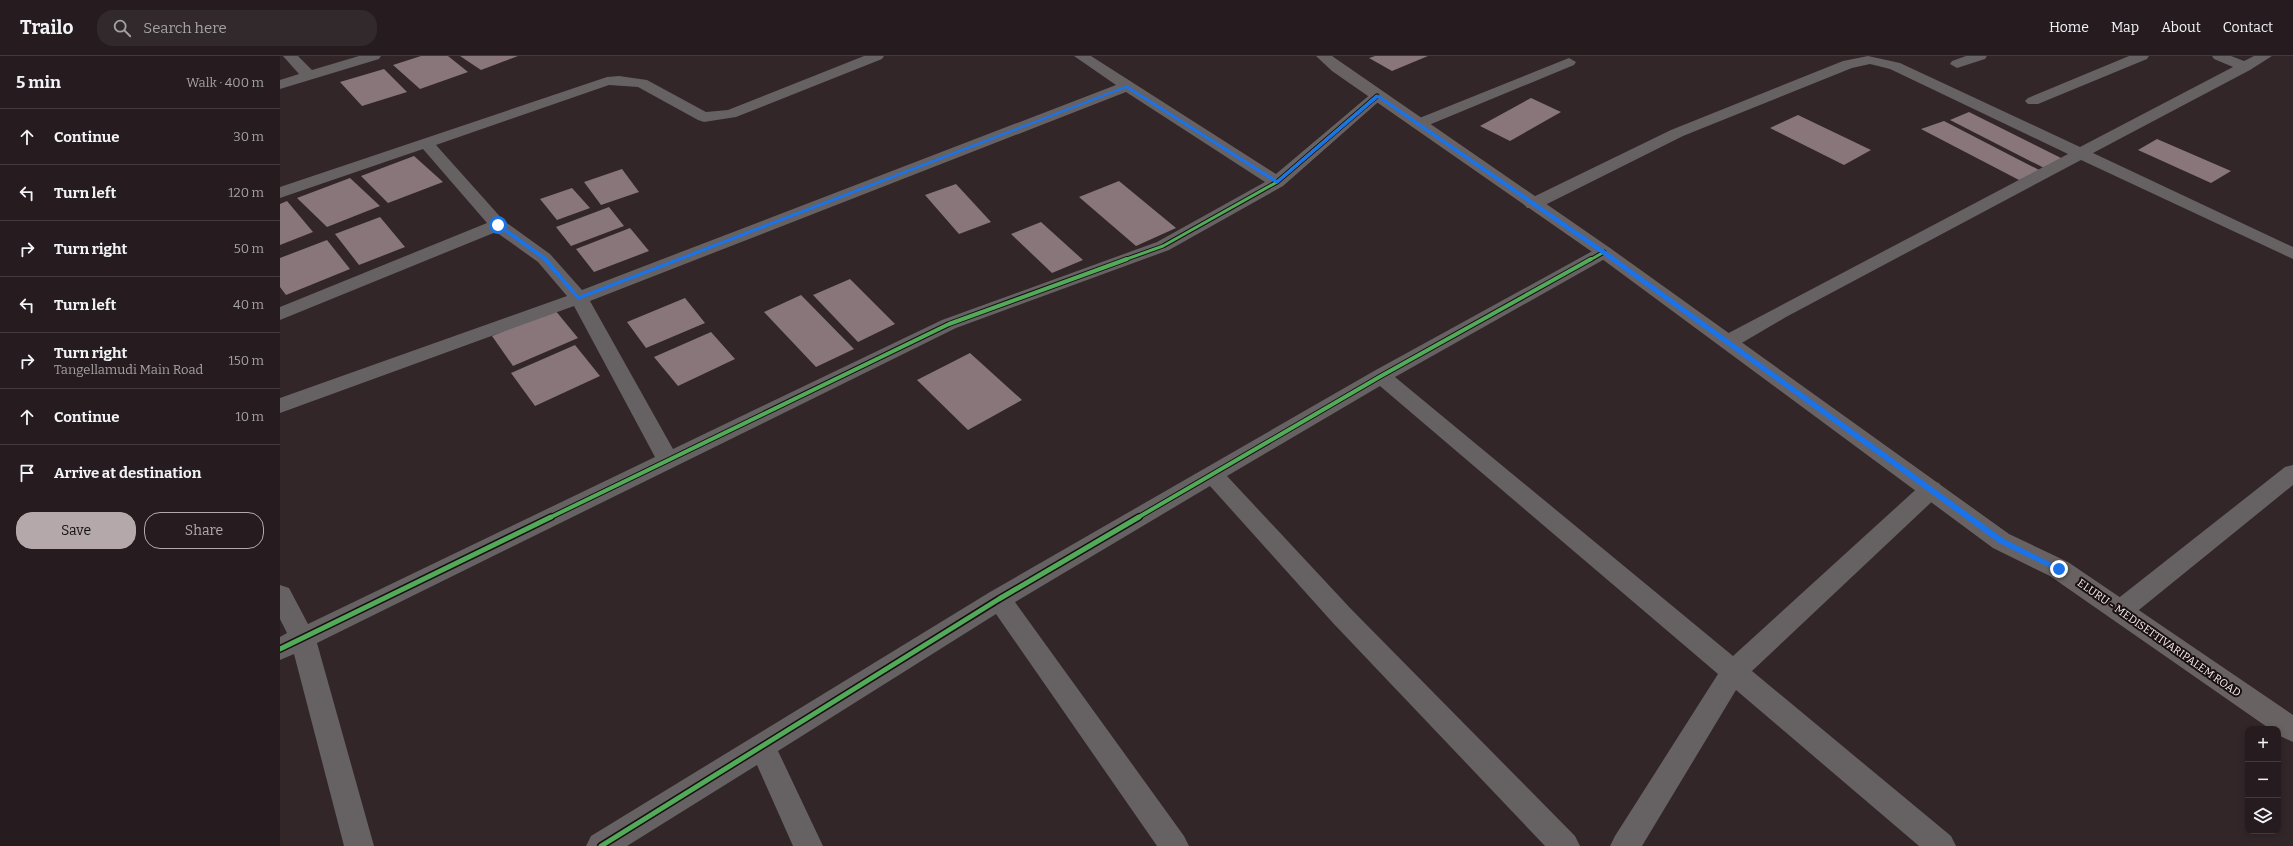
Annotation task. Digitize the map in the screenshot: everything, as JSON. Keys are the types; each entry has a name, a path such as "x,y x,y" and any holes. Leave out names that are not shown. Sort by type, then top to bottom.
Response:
{"main road":[{"name":"ELURU - MEDISETTIVARIPALEM ROAD","path":"1323,56 1377,96 1604,252 2002,541 2059,569 2293,730"}],"street":[{"path":"290,56 309,76"},
{"path":"280,86 374,56"},
{"path":"1081,56 1277,182"},
{"path":"1957,64 1980,56"},
{"path":"2033,101 2142,56"},
{"path":"2219,56 2245,67"},
{"path":"1728,342 1779,313 2265,56"},
{"path":"280,193 613,80 642,83 704,117 731,114 872,57"},
{"path":"1533,204 1677,133 1848,64 1870,60 1895,66 2293,254"},
{"path":"1418,124 1569,62"},
{"path":"280,406 578,298 1127,86"},
{"path":"291,643 949,324 1163,246 1277,182 1377,96"},
{"path":"426,143 498,225 544,258 578,298 668,460"},
{"path":"280,314 498,225"},
{"path":"601,846 999,599 1380,376 1604,252"},
{"path":"1380,376 1734,671 1941,846"},
{"path":"2120,611 2293,473"},
{"path":"1212,474 1347,622 1565,846"},
{"path":"1625,846 1734,671 1931,489"},
{"path":"280,595 291,643 360,846"},
{"path":"999,599 1174,846"},
{"path":"762,746 808,846"}],"building":[{"path":"421,56 448,56 468,72 420,89 393,65"},
{"path":"460,56 518,56 481,70"},
{"path":"1375,56 1428,56 1392,71 1369,58"},
{"path":"384,69 407,92 362,106 340,82"},
{"path":"1531,98 1561,112 1510,141 1480,126"},
{"path":"1969,112 2063,159 2044,168 1950,120"},
{"path":"1798,115 1871,150 1844,165 1770,128"},
{"path":"1944,121 2041,171 2019,180 1921,129"},
{"path":"2157,139 2231,171 2211,183 2138,150"},
{"path":"414,156 443,182 388,203 361,176"},
{"path":"622,169 639,192 601,205 584,182"},
{"path":"350,178 380,206 327,227 297,198"},
{"path":"1119,181 1176,228 1136,246 1079,197"},
{"path":"956,184 991,222 959,234 925,195"},
{"path":"572,188 590,208 557,220 540,199"},
{"path":"287,201 313,232 280,245 280,204"},
{"path":"609,207 624,226 571,246 556,227"},
{"path":"380,217 405,247 359,265 335,234"},
{"path":"1041,222 1083,260 1052,273 1011,234"},
{"path":"630,228 649,251 594,272 576,249"},
{"path":"327,240 350,269 286,295 280,287 280,258"},
{"path":"850,279 895,324 858,342 813,295"},
{"path":"801,295 854,349 816,367 764,312"},
{"path":"685,298 705,323 646,348 627,322"},
{"path":"555,310 578,338 513,366 492,336"},
{"path":"711,332 735,359 678,386 654,357"},
{"path":"575,345 600,376 535,406 511,373"},
{"path":"970,353 1022,400 968,430 917,380"}],"cycle path":[{"path":"280,649 949,324 1163,246 1277,182 1377,96"},
{"path":"601,846 999,599 1381,376 1604,252"}],"route":[{"path":"498,225 544,258 578,298 1127,86 1277,182 1377,96 1604,252 2002,541 2059,569"}]}
